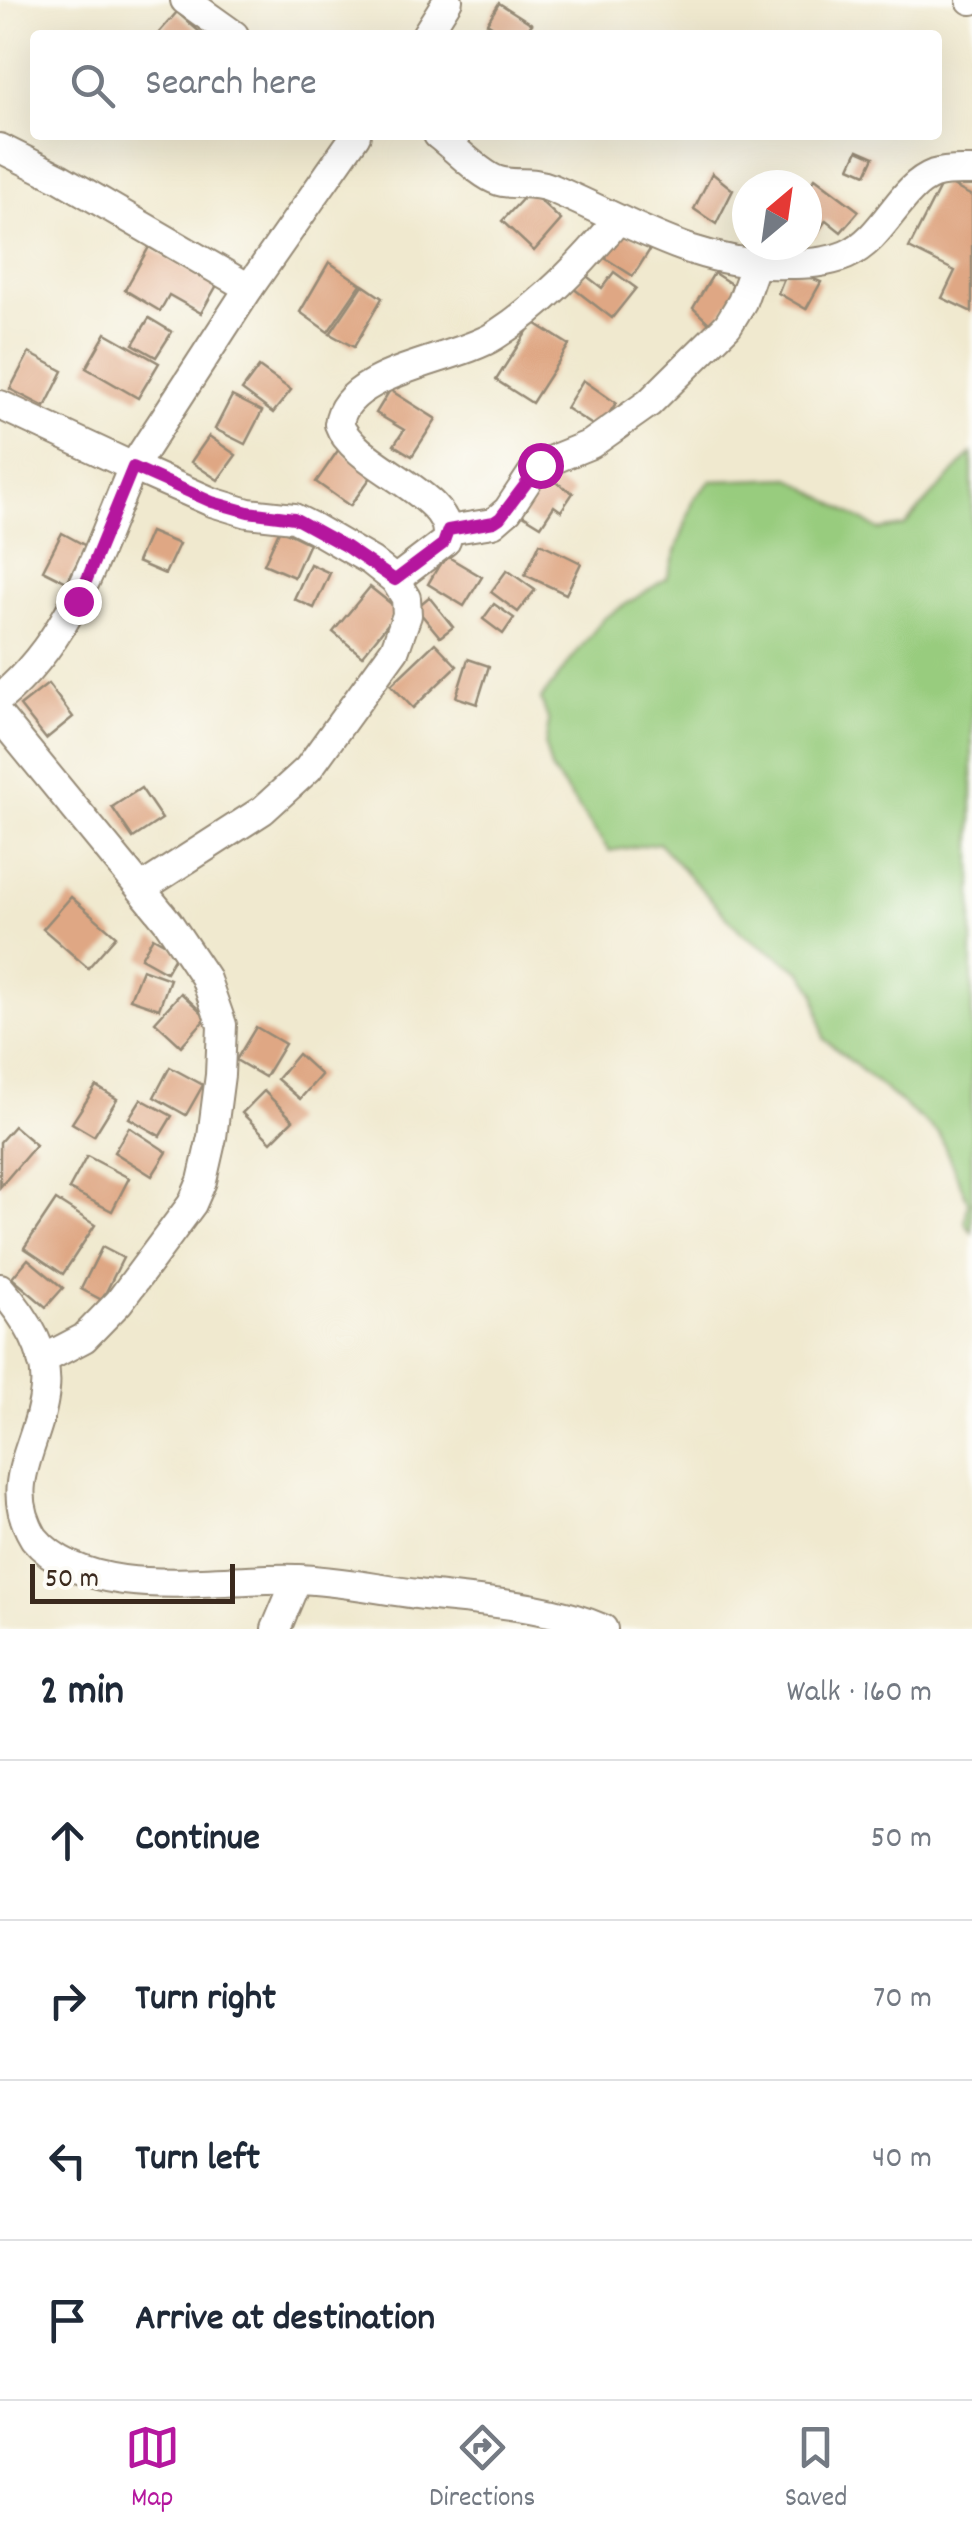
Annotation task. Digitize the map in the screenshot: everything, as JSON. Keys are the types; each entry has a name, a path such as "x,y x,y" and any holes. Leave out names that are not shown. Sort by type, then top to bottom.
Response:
{"street":[{"path":"185,0 227,30"},
{"path":"429,30 448,0"},
{"path":"0,698 32,667 69,618 133,467 249,288 353,140"},
{"path":"445,140 498,181 537,183 707,257 755,266 812,264 848,254 882,229 915,188 930,176 972,171"},
{"path":"0,148 60,178 249,288"},
{"path":"395,580 443,544 448,530 434,504 364,456 345,438 339,424 342,411 360,393 394,373 456,354 496,335 556,289 617,220"},
{"path":"448,530 494,522 537,466 592,444 649,403 728,325 755,266"},
{"path":"0,405 212,502 294,518 395,580 406,598 408,615 396,649 308,769 263,810 142,888"},
{"path":"0,717 142,888 205,977 222,1024 220,1076 208,1159 192,1204 119,1302 84,1338 42,1360"},
{"path":"0,1288 30,1329 42,1360 46,1387 39,1415 17,1466 14,1491 18,1517 36,1542 63,1561 122,1580 160,1583 297,1578 530,1610 603,1629"},
{"path":"276,1629 297,1578"}],"green space":[{"path":"972,453 972,1232 965,1223 968,1202 939,1134 824,1039 815,992 802,972 742,933 659,843 609,851 551,769 545,746 549,722 541,699 603,619 667,578 694,499 711,481 790,478 879,530 904,526"}],"building":[{"path":"499,3 532,24 527,30 498,30 487,23"},
{"path":"177,12 197,30 161,30"},
{"path":"858,150 874,157 866,174 850,167"},
{"path":"712,173 732,189 716,224 694,209"},
{"path":"943,181 972,196 972,312 942,298 955,271 909,248"},
{"path":"822,183 859,211 841,232 826,220 822,226"},
{"path":"530,191 561,220 534,251 502,221"},
{"path":"622,231 651,248 633,276 605,258"},
{"path":"149,247 217,285 201,313 169,295 160,311 125,290"},
{"path":"329,262 361,284 328,332 300,312"},
{"path":"788,268 821,282 806,309 778,293"},
{"path":"614,272 636,288 612,318 573,288 584,274 602,288"},
{"path":"714,273 739,289 712,326 693,308"},
{"path":"363,285 382,298 354,347 330,334"},
{"path":"149,318 172,332 156,357 133,344"},
{"path":"533,322 569,345 532,403 496,380"},
{"path":"106,333 159,363 138,398 86,368"},
{"path":"29,353 63,371 45,407 10,389"},
{"path":"259,367 291,390 273,413 242,390"},
{"path":"583,380 616,403 599,429 566,408"},
{"path":"390,390 436,419 412,456 394,445 404,430 376,413"},
{"path":"232,396 262,411 245,444 215,429"},
{"path":"209,436 236,455 218,480 191,462"},
{"path":"339,449 374,473 350,506 316,482"},
{"path":"539,472 573,493 561,511 554,506 541,526 515,510"},
{"path":"280,529 309,543 294,577 264,564"},
{"path":"150,532 179,544 165,574 137,562"},
{"path":"62,533 86,546 67,582 43,570"},
{"path":"540,543 581,563 566,594 525,575"},
{"path":"445,555 482,577 464,606 428,584"},
{"path":"310,564 330,573 314,608 294,599"},
{"path":"507,570 535,590 518,612 491,592"},
{"path":"370,587 399,610 362,656 333,632"},
{"path":"429,597 453,627 440,637 416,608"},
{"path":"494,604 514,618 503,634 483,619"},
{"path":"435,643 457,666 413,708 391,685"},
{"path":"468,659 489,666 477,704 456,697"},
{"path":"48,684 73,717 46,739 20,706"},
{"path":"141,788 162,819 133,838 112,807"},
{"path":"71,897 116,936 88,968 43,929"},
{"path":"153,937 178,951 166,972 141,958"},
{"path":"142,969 170,979 159,1009 130,999"},
{"path":"181,993 207,1017 181,1046 155,1022"},
{"path":"256,1027 285,1044 265,1077 236,1060"},
{"path":"298,1054 321,1075 300,1099 277,1079"},
{"path":"170,1067 203,1085 186,1115 154,1097"},
{"path":"96,1086 117,1099 94,1136 72,1123"},
{"path":"264,1091 293,1120 271,1142 242,1113"},
{"path":"141,1099 172,1116 160,1136 129,1118"},
{"path":"14,1126 36,1145 0,1187 0,1142"},
{"path":"129,1127 167,1152 152,1176 114,1152"},
{"path":"87,1156 129,1178 112,1211 69,1189"},
{"path":"56,1200 95,1225 63,1274 24,1248"},
{"path":"102,1247 123,1258 102,1300 81,1289"},
{"path":"28,1259 63,1288 46,1307 12,1278"}],"route":[{"path":"78,601 133,467 212,502 294,518 395,580 443,544 448,530 500,518 540,465"}]}
